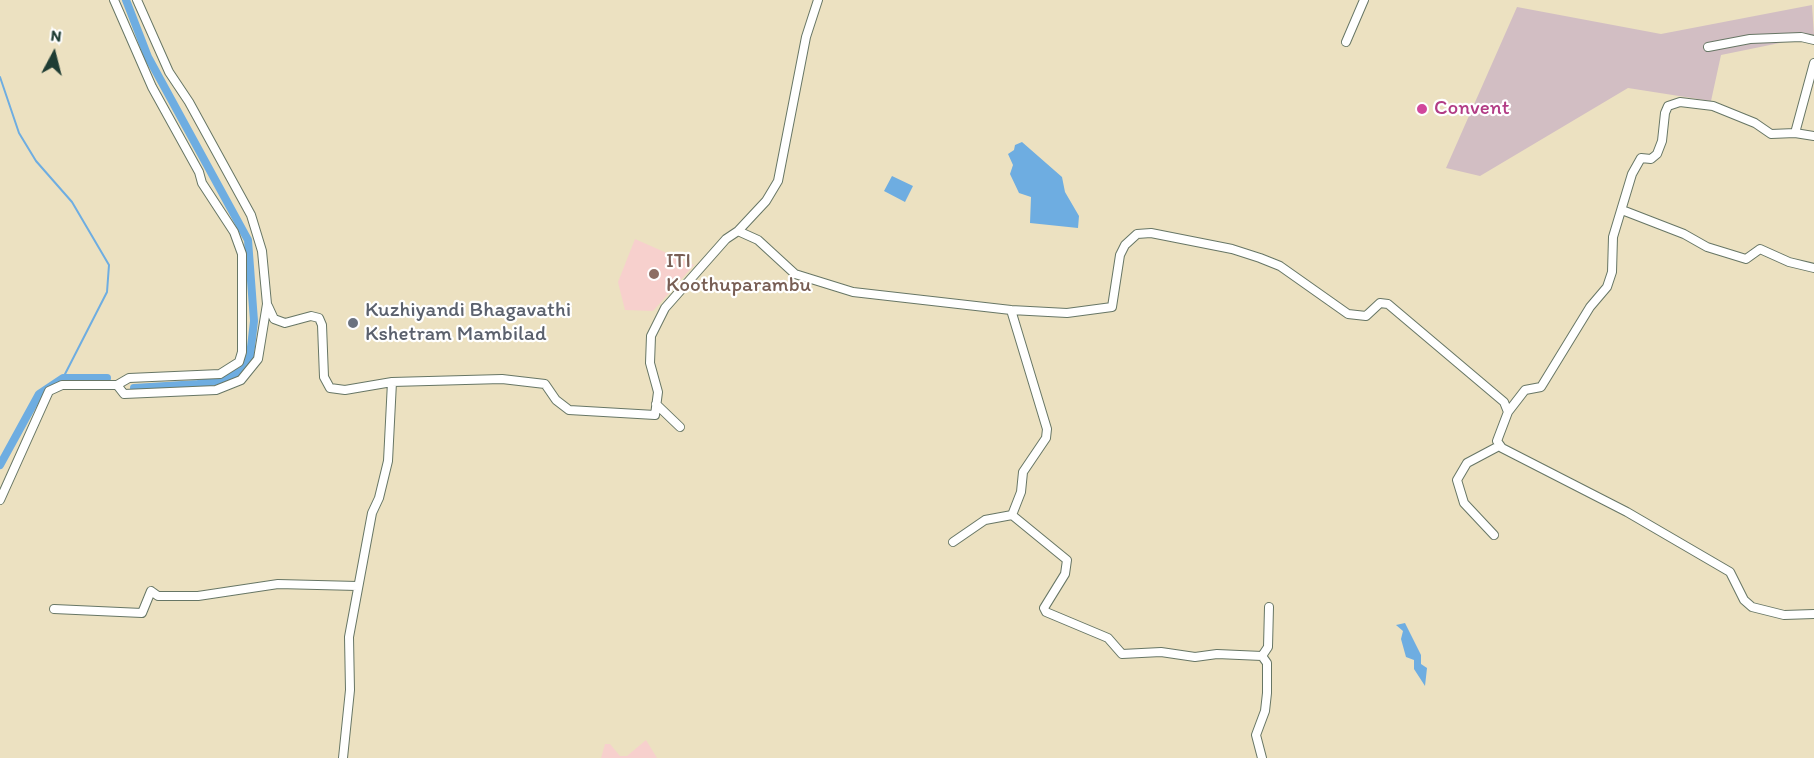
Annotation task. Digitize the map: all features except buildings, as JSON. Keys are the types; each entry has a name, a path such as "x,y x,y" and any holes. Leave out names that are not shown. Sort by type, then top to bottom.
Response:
{"street":[{"path":"0,500 49,391 62,385 117,385 129,378 220,374 232,369 239,362 242,352 244,316 242,254 234,232 206,191 194,162 152,87 114,0"},
{"path":"117,385 124,394 216,390 241,380 258,359 267,304 262,251 251,215 189,102 169,72 137,0"},
{"path":"267,304 274,319 285,323 311,316 319,318 322,325 324,377 330,388 345,390 392,382 502,379 544,384 556,400 569,410 655,415 658,392 650,363 651,336 664,308 726,239 738,231 766,201 778,180 806,37 818,0"},
{"path":"1346,42 1364,0"},
{"path":"1708,47 1750,39 1801,37 1814,40"},
{"path":"1795,133 1814,63"},
{"path":"1499,446 1498,436 1508,412 1525,390 1541,387 1572,340 1590,307 1607,287 1612,272 1613,237 1637,161 1641,158 1651,159 1657,154 1662,141 1665,114 1673,103 1713,106 1742,120 1755,123 1771,134 1795,133 1814,136"},
{"path":"1623,210 1684,234 1707,247 1746,259 1760,249 1789,262 1814,268"},
{"path":"738,231 758,240 795,274 854,292 1011,310 1067,313 1112,307 1120,255 1125,245 1137,234 1151,233 1220,246 1280,266 1348,314 1366,316 1380,303 1388,304 1504,402 1508,412"},
{"path":"1011,310 1047,429 1046,438 1023,472 1021,492 1012,514"},
{"path":"343,758 350,690 349,637 372,513 379,498 388,461 392,382"},
{"path":"656,404 680,427"},
{"path":"1494,535 1464,503 1457,480 1467,463 1499,446"},
{"path":"1499,446 1627,512 1730,572 1744,600 1752,607 1784,615 1814,614"},
{"path":"953,542 985,520 1012,514"},
{"path":"1012,514 1067,560 1065,574 1044,608 1046,612 1108,638 1122,654 1161,652 1195,657 1217,654 1262,656"},
{"path":"54,609 142,613 151,591 158,596 198,596 278,585 357,586"},
{"path":"1262,656 1268,647 1269,607"},
{"path":"1262,656 1267,663 1267,693 1265,711 1256,735 1262,758"}],"shaded area":[{"path":"1812,5 1814,36 1721,55 1711,101 1628,88 1480,176 1446,168 1517,7 1661,34"},
{"name":"ITI Koothuparambu","path":"635,239 694,265 653,311 625,310 618,282"},
{"path":"646,740 657,758 601,758 605,744 610,744 620,756 627,756"}],"water":[{"path":"1022,142 1062,177 1065,192 1079,216 1078,228 1030,223 1031,197 1019,193 1010,174 1013,165 1008,154 1014,150 1015,145"},
{"path":"892,176 913,186 905,202 884,191"},
{"path":"1405,623 1421,655 1421,664 1427,668 1425,686 1414,669 1414,660 1406,657 1401,639 1403,631 1396,625"}],"waterway":[{"path":"126,0 148,57 248,240 254,321 250,356 242,371 221,380 198,384 134,388"},
{"path":"0,77 19,133 36,161 72,202 109,265 107,292 63,378"},
{"path":"0,465 39,394 63,378 107,378"}],"place":[{"name":"Convent","path":"1422,109"},
{"name":"ITI Koothuparambu","path":"654,274"},
{"name":"Kuzhiyandi Bhagavathi Kshetram Mambilad","path":"353,323"}]}
